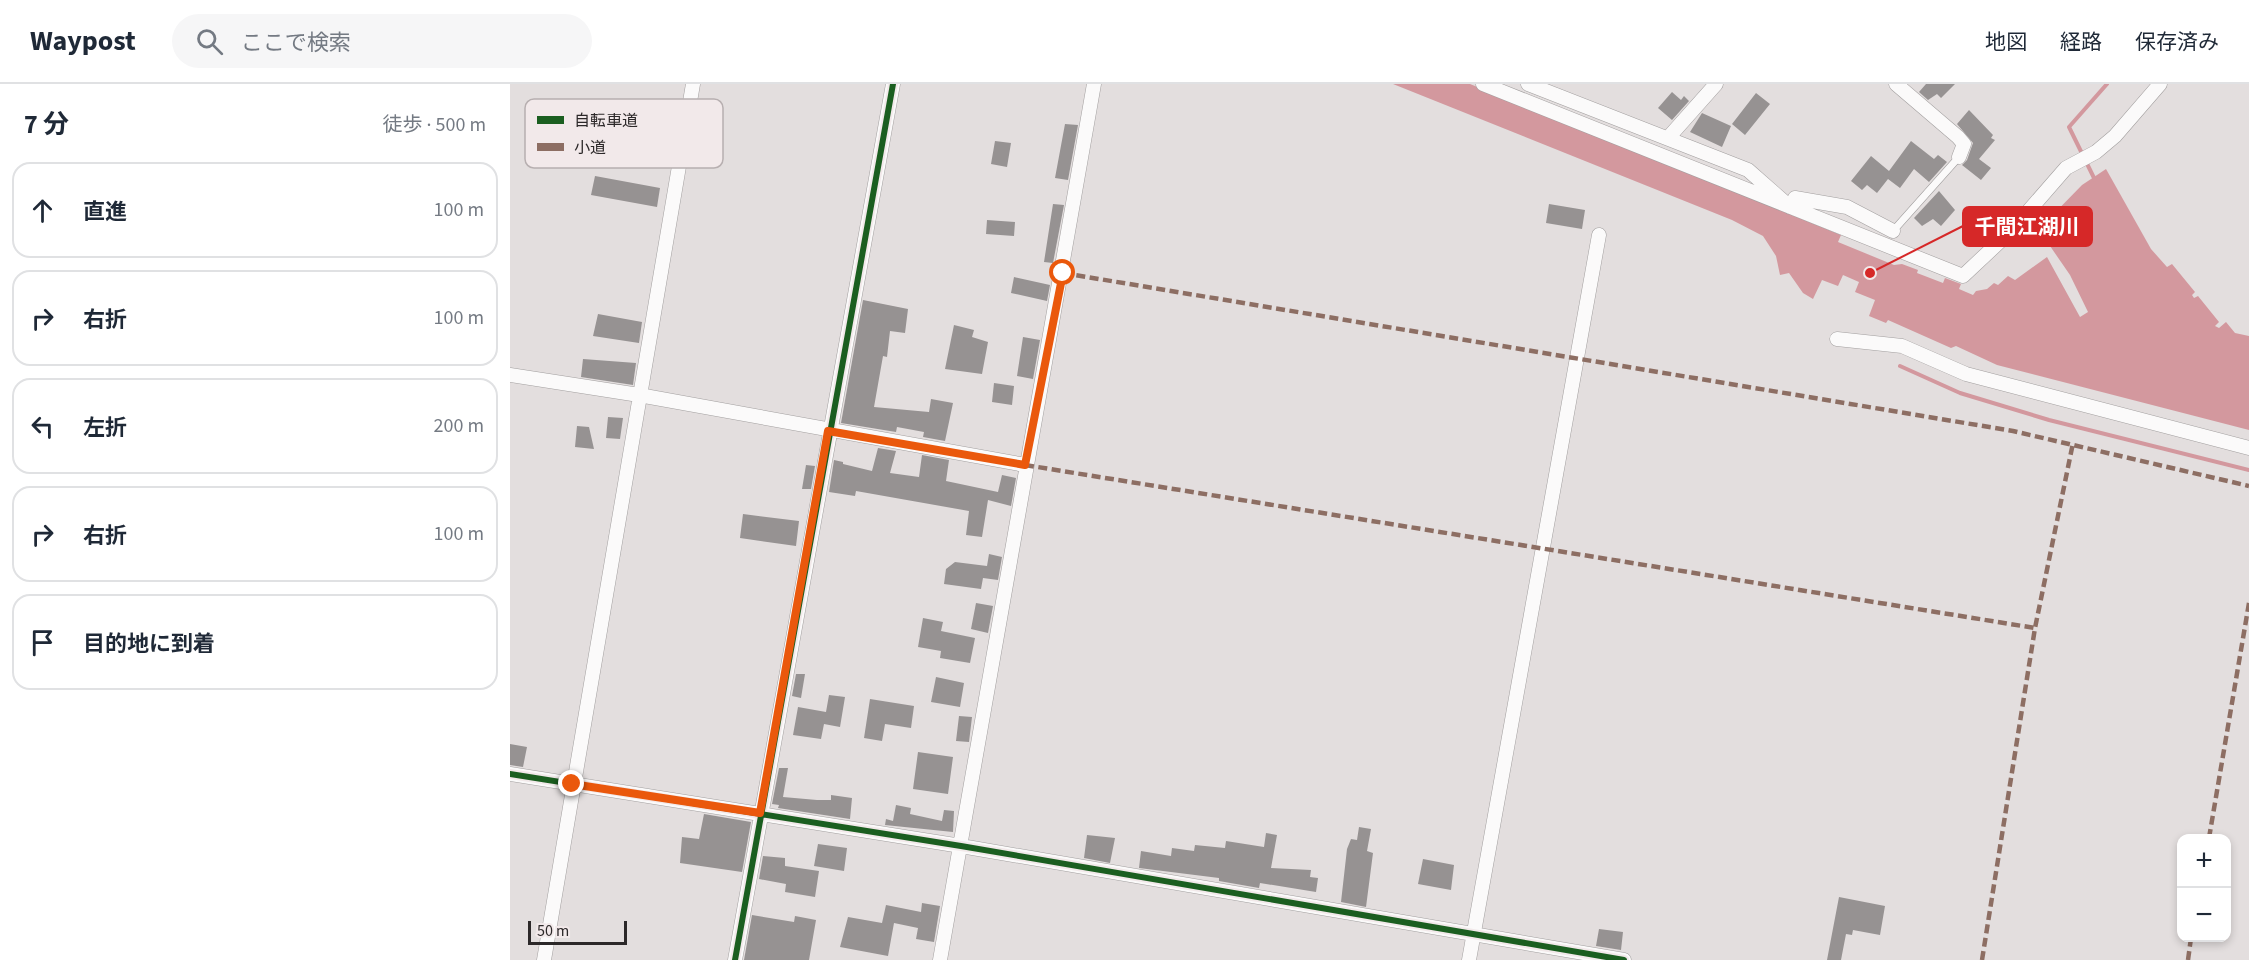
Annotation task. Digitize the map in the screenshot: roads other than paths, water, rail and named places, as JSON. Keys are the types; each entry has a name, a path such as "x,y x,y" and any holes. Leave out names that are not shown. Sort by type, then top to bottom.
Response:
{"street":[{"path":"690,99 693,84"},
{"path":"735,960 828,431 893,84"},
{"path":"940,960 1025,465 1063,273 1094,84"},
{"path":"1483,84 1963,276 2012,230 2066,168 2096,152 2115,136 2160,84"},
{"path":"1528,84 1748,170 1790,207"},
{"path":"1668,138 1716,84"},
{"path":"1896,84 1964,144 1959,157"},
{"path":"544,960 572,784 678,168"},
{"path":"1790,207 1795,198 1847,207 1893,231"},
{"path":"1469,960 1599,235"},
{"path":"1837,339 1902,346 1966,374 2249,448"},
{"path":"510,375 639,395 1025,465"},
{"path":"510,774 961,846 1624,960"}],"lane":[{"path":"1893,231 1959,157"}],"waterway":[{"path":"2095,180 2069,127 2107,84"},
{"path":"1900,366 1960,393 2049,420 2249,470"}],"place":[{"name":"千間江湖川","path":"1870,273"}]}
